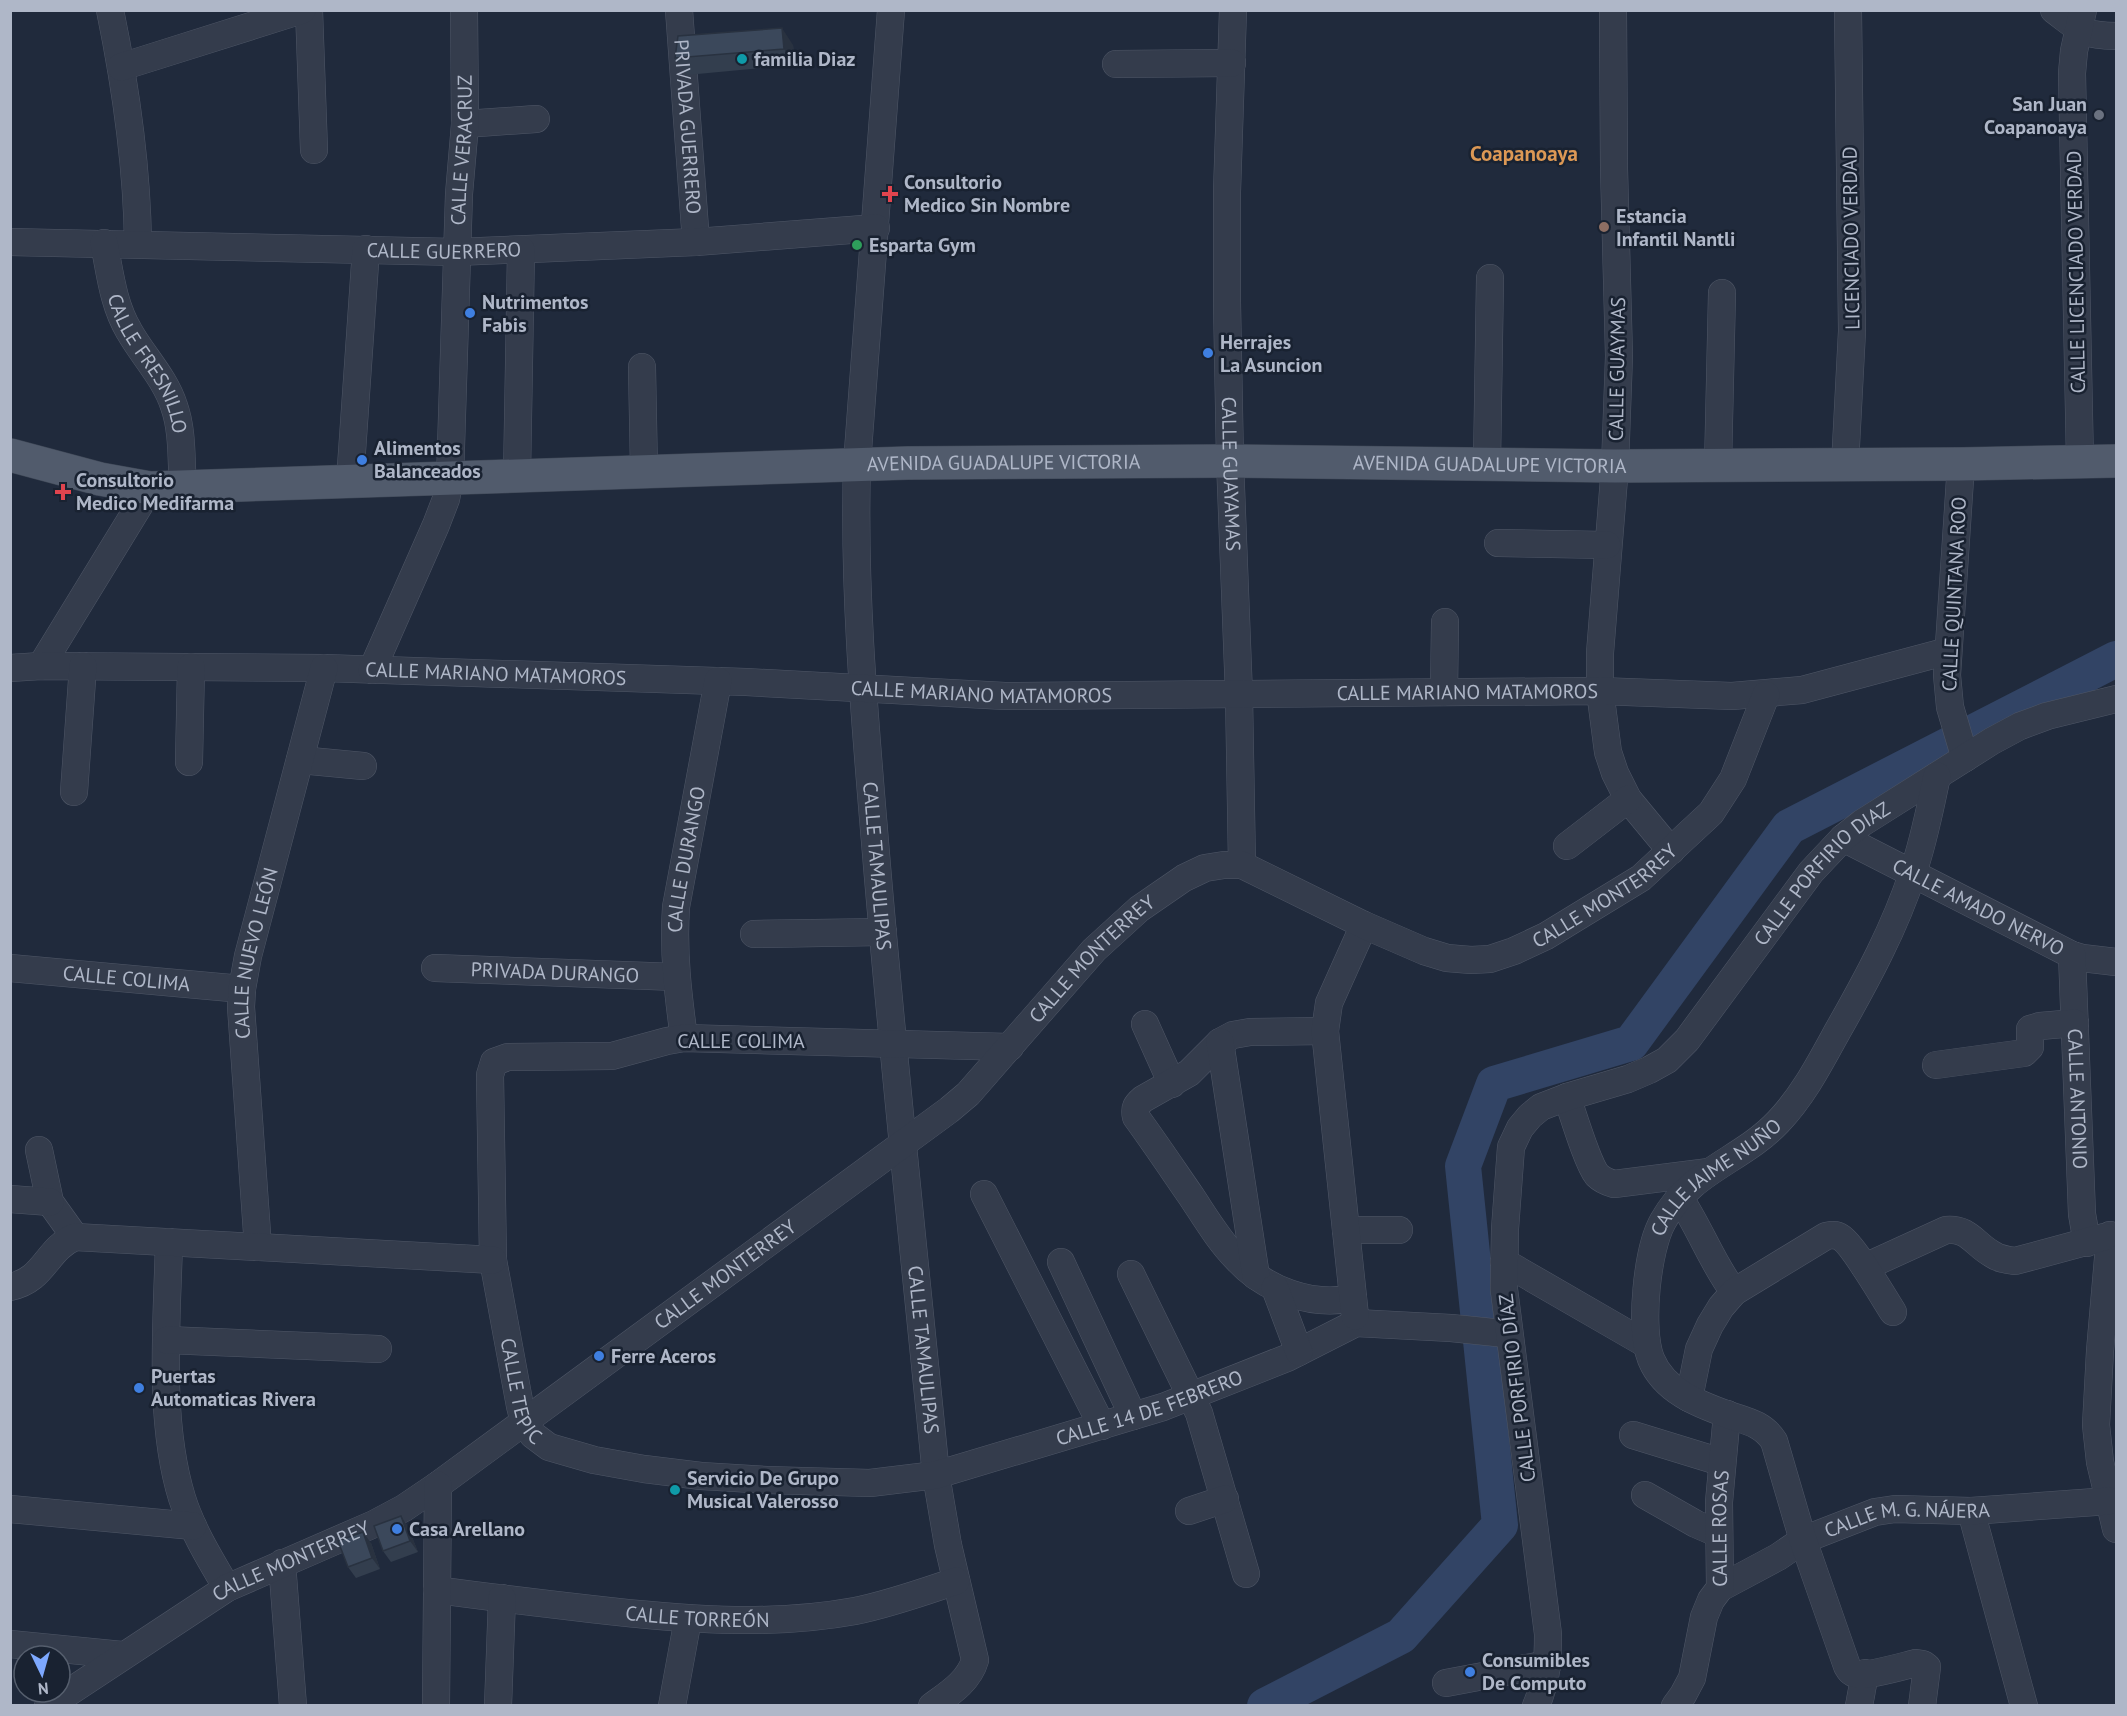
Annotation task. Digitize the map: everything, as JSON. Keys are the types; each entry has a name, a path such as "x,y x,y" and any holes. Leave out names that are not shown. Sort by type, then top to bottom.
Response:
{"main road":[{"name":"AVENIDA GUADALUPE VICTORIA","path":"10,455 100,479 150,488 857,464 1230,461 1718,466 2116,461"}],"street":[{"path":"110,10 122,67 135,168 138,244"},
{"path":"122,67 302,10"},
{"path":"309,10 314,150"},
{"name":"CALLE VERACRUZ","path":"372,670 446,499 450,479 457,252 465,124 464,10"},
{"name":"PRIVADA GUERRERO","path":"679,10 696,242"},
{"name":"CALLE TAMAULIPAS","path":"891,10 857,464 856,531 863,688 883,932 936,1475 942,1516 975,1660 972,1671 942,1702"},
{"name":"CALLE GUAYAMAS","path":"1233,10 1226,242 1242,865"},
{"name":"CALLE GUAYMAS","path":"1613,10 1619,356 1615,466 1600,653 1600,691 1608,752 1615,773 1628,799 1671,851"},
{"name":"LICENCIADO VERDAD","path":"1845,465 1852,331 1848,10"},
{"path":"2054,10 2082,21 2089,34 2116,36"},
{"name":"CALLE LICENCIADO VERDAD","path":"2080,462 2072,73 2074,51 2082,21"},
{"path":"1116,64 1232,63"},
{"path":"465,124 536,119"},
{"name":"CALLE GUERRERO","path":"10,242 457,252 696,242 876,228"},
{"name":"CALLE FRESNILLO","path":"104,243 113,293 119,312 140,349 166,386 175,407 183,488"},
{"path":"350,481 366,249"},
{"path":"517,476 521,250"},
{"path":"1487,463 1490,278"},
{"path":"1718,466 1722,293"},
{"path":"642,367 644,471"},
{"name":"CALLE QUINTANA ROO","path":"1961,464 1947,675 1950,707 1964,754"},
{"path":"41,666 150,488"},
{"path":"1498,543 1608,545"},
{"path":"1444,692 1445,622"},
{"name":"CALLE MARIANO MATAMOROS","path":"10,668 83,666 324,668 718,681 1005,696 1600,691 1732,696 1766,695 1802,690 1948,651"},
{"path":"74,792 83,666"},
{"path":"189,762 191,667"},
{"name":"CALLE NUEVO LEÓN","path":"258,1247 242,1028 242,990 248,956 324,668"},
{"name":"CALLE DURANGO","path":"684,1038 676,977 674,937 676,908 718,681"},
{"name":"CALLE MONTERREY","path":"48,1706 227,1588 374,1524 404,1508 438,1485 968,1094 1095,951 1139,909 1184,878 1205,868 1242,865 1364,925 1424,951 1447,958 1471,960 1490,958 1514,951 1546,936 1641,878 1711,813 1733,779 1766,695"},
{"name":"CALLE PORFIRIO DIAZ","path":"1567,1097 1628,1078 1667,1060 1687,1040 1811,872 1843,838 1878,812 1936,776 1964,754 2020,726 2048,716 2116,699"},
{"path":"300,760 363,766"},
{"name":"CALLE JAIME NUÑO","path":"1865,1673 1850,1672 1847,1666 1803,1540 1774,1441 1767,1431 1756,1424 1689,1398 1671,1388 1658,1373 1646,1344 1647,1278 1662,1222 1679,1197 1692,1184 1760,1139 1779,1122 1804,1090 1863,985 1913,874 1936,776"},
{"path":"1566,846 1628,799"},
{"name":"CALLE AMADO NERVO","path":"1843,838 2072,955 2116,962"},
{"path":"1355,1310 1324,1031 1329,1002 1364,925"},
{"path":"754,934 883,932"},
{"name":"CALLE ANTONIO","path":"2072,955 2082,1214 2105,1237 2100,1352 2106,1426 2100,1462 2116,1529"},
{"name":"CALLE COLIMA","path":"10,968 242,990"},
{"name":"PRIVADA DURANGO","path":"435,968 676,977"},
{"path":"1936,1065 2024,1053 2030,1047 2030,1029 2075,1023"},
{"path":"1145,1024 1172,1084"},
{"path":"1324,1031 1250,1032 1233,1035 1220,1042 1189,1073 1137,1104 1136,1117 1219,1237 1237,1260 1265,1282 1309,1299 1335,1300 1355,1310 1451,1328 1509,1334"},
{"name":"CALLE COLIMA","path":"493,1260 490,1075 494,1062 508,1057 612,1056 684,1038 1010,1047"},
{"path":"1220,1042 1265,1282 1299,1352"},
{"path":"1567,1097 1590,1161 1596,1174 1604,1181 1614,1184 1628,1183 1709,1172"},
{"name":"CALLE PORFIRIO DÍAZ","path":"1536,1706 1544,1686 1548,1664 1545,1603 1509,1334 1504,1289 1504,1262 1511,1147 1520,1128 1530,1116 1542,1107 1567,1097"},
{"path":"39,1150 50,1202 75,1237"},
{"path":"984,1194 1102,1426"},
{"path":"1679,1197 1694,1221 1712,1259 1734,1292"},
{"path":"10,1199 50,1202"},
{"path":"1346,1230 1399,1230"},
{"path":"1865,1268 1946,1230 1963,1231 1990,1254 2015,1261 2105,1237"},
{"path":"1689,1398 1699,1348 1715,1316 1734,1292 1826,1236 1842,1237 1893,1312"},
{"path":"10,1287 33,1278 63,1242 75,1237 493,1260"},
{"path":"169,1242 167,1340 169,1426 182,1497 193,1526 227,1588"},
{"name":"CALLE TEPIC","path":"493,1260 498,1296 524,1422 532,1436 549,1448 594,1460 701,1476 826,1483 870,1483 936,1475"},
{"path":"1061,1262 1133,1416"},
{"path":"1504,1262 1646,1344"},
{"path":"1131,1274 1191,1396 1206,1432 1246,1574"},
{"name":"CALLE 14 DE FEBRERO","path":"936,1475 1102,1426 1191,1396 1299,1352 1355,1310"},
{"path":"167,1340 378,1348"},
{"name":"CALLE ROSAS","path":"1675,1706 1692,1678 1704,1617 1711,1600 1720,1588 1721,1461 1727,1414"},
{"path":"1633,1435 1721,1461"},
{"path":"436,1706 438,1485"},
{"path":"1645,1495 1696,1524 1719,1534"},
{"path":"1189,1511 1225,1499"},
{"name":"CALLE M. G. NÁJERA","path":"1720,1588 1778,1557 1803,1540 1875,1512 1895,1509 1971,1511 2109,1501"},
{"path":"10,1509 193,1526"},
{"path":"1971,1511 2024,1706"},
{"path":"282,1563 293,1706"},
{"name":"CALLE TORREÓN","path":"437,1590 688,1619 758,1620 813,1617 888,1604 956,1581"},
{"path":"498,1706 502,1598"},
{"path":"672,1706 688,1619"},
{"path":"10,1644 122,1656"},
{"path":"1859,1706 1865,1673 1916,1663 1927,1667 1922,1706"},
{"path":"1446,1683 1548,1664"}],"building":[{"path":"782,28 784,49 675,58 678,36"},
{"path":"401,1516 410,1541 383,1551 374,1526"},
{"path":"363,1532 372,1558 348,1567 338,1541"}],"waterway":[{"path":"1265,1706 1401,1636 1500,1525 1463,1166 1494,1084 1631,1043 1789,827 2116,659"}],"place":[{"name":"familia Diaz","path":"742,59"},
{"name":"San Juan Coapanoaya","path":"2099,115"},
{"name":"Consultorio Medico Sin Nombre","path":"890,194"},
{"name":"Estancia Infantil Nantli","path":"1604,227"},
{"name":"Esparta Gym","path":"857,245"},
{"name":"Nutrimentos Fabis","path":"470,313"},
{"name":"Herrajes La Asuncion","path":"1208,353"},
{"name":"Alimentos Balanceados","path":"362,460"},
{"name":"Consultorio Medico Medifarma","path":"63,492"},
{"name":"Ferre Aceros","path":"599,1356"},
{"name":"Puertas Automaticas Rivera","path":"139,1388"},
{"name":"Servicio De Grupo Musical Valerosso","path":"675,1490"},
{"name":"Casa Arellano","path":"397,1529"},
{"name":"Consumibles De Computo","path":"1470,1672"}],"district":[{"name":"Coapanoaya","path":"1524,153"}]}
